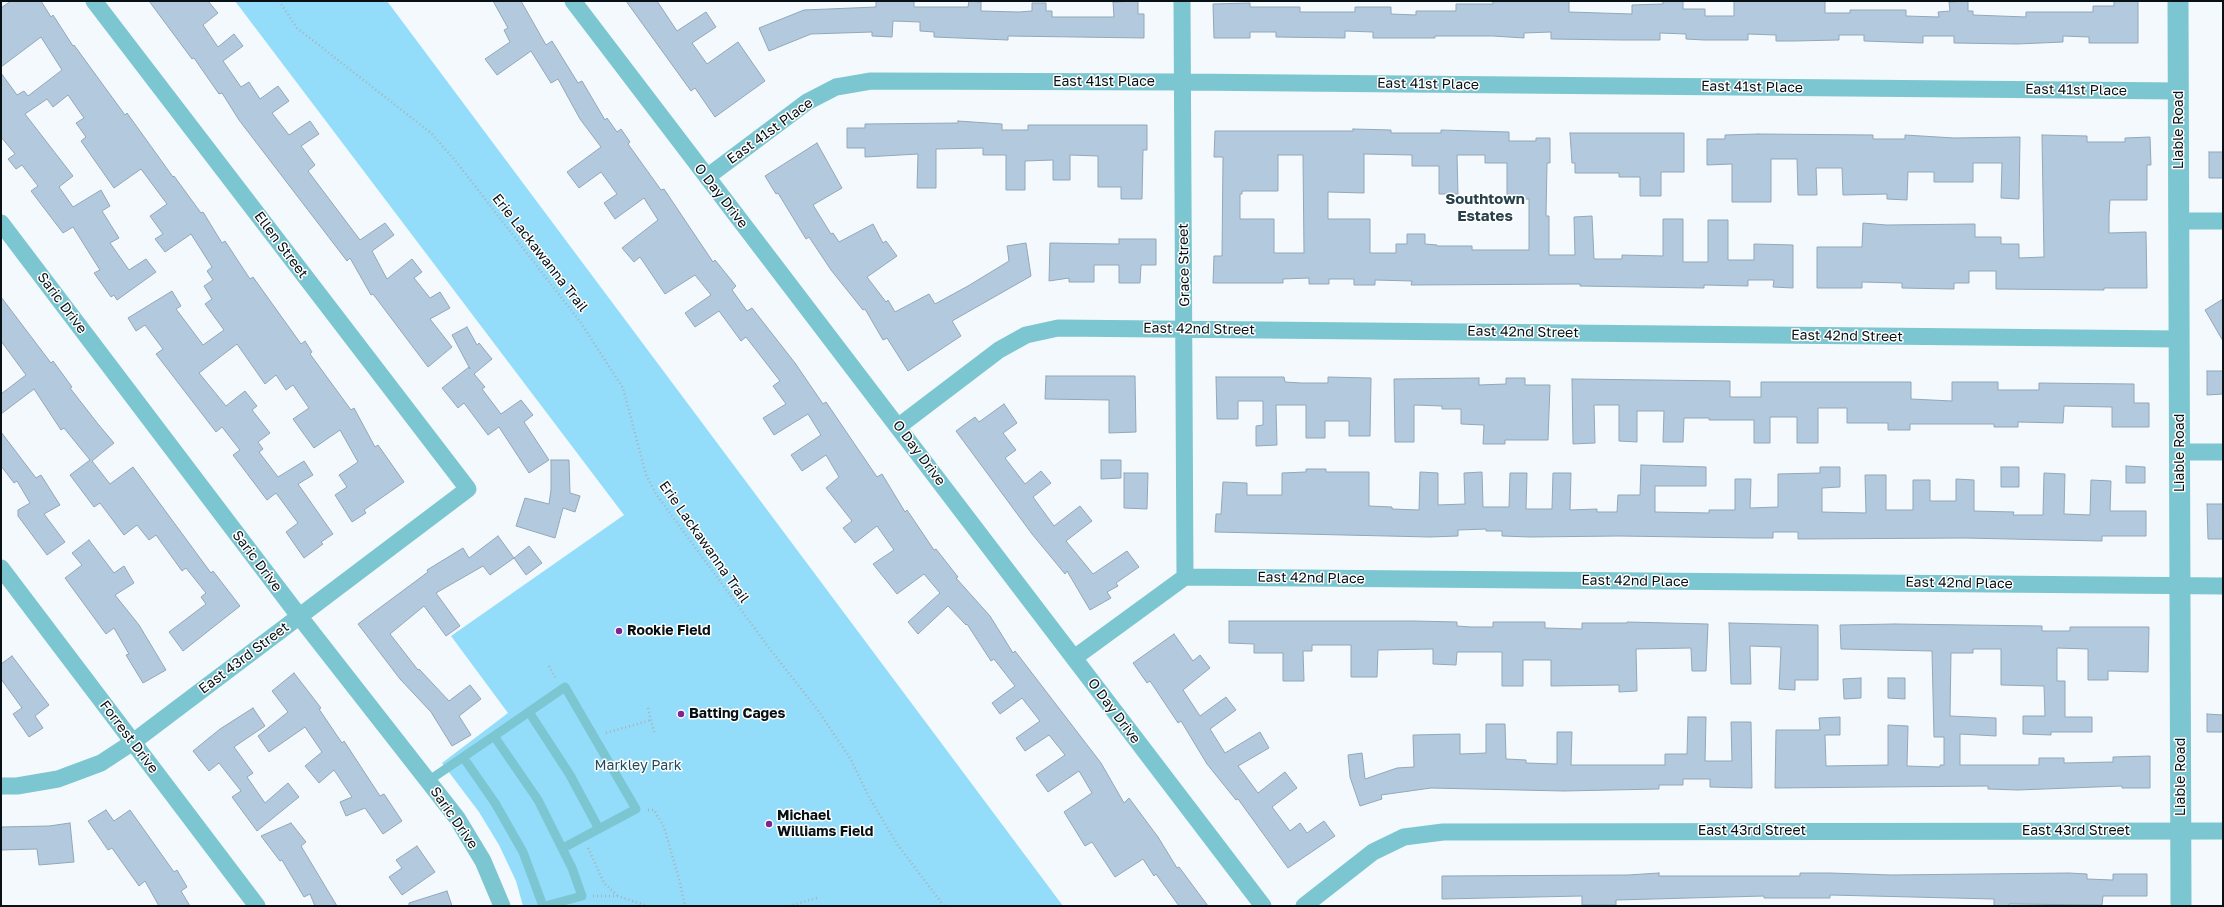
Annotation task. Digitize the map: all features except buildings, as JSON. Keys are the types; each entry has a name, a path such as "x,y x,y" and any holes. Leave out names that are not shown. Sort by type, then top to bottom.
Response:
{"street":[{"name":"Ellen Street","path":"94,1 468,489"},
{"name":"O Day Drive","path":"573,1 899,426 1263,906"},
{"name":"Grace Street","path":"1182,1 1185,329 1185,577"},
{"name":"Liable Road","path":"2178,1 2180,906"},
{"name":"East 41st Place","path":"707,177 807,102 836,88 871,82 1183,82 2179,91"},
{"path":"2179,221 2223,221"},
{"name":"Saric Drive","path":"1,223 299,616 457,818 483,861 502,906"},
{"name":"East 42nd Street","path":"899,426 999,350 1026,335 1058,328 2179,339"},
{"path":"2180,452 2223,452"},
{"name":"East 43rd Street","path":"1,786 17,786 58,779 101,763 133,742 468,489"},
{"name":"Forrest Drive","path":"1,568 256,905"},
{"path":"1074,658 1185,577"},
{"name":"East 42nd Place","path":"1185,577 2223,586"},
{"name":"East 43rd Street","path":"1304,906 1373,852 1404,837 1443,832 2223,831"}],"lane":[{"path":"428,781 565,687 636,809 563,848"},
{"path":"529,712 570,775 599,829"},
{"path":"463,757 495,803 523,852 544,906 582,896 563,848 538,800 494,736"}],"path":[{"name":"Erie Lackawanna Trail","path":"279,1 296,28 431,133 454,159 581,323 623,388 646,475 656,494 768,648 817,709 850,758 868,795 897,844 944,906"},
{"path":"648,708 654,732"},
{"path":"594,737 651,720"},
{"path":"636,809 654,810 664,827 679,879 684,906"},
{"path":"582,838 592,855 600,876 609,888 618,896"},
{"path":"582,896 618,896 647,906"},
{"path":"789,906 817,898"}],"green space":[{"name":"Markley Park","path":"235,1 387,1 1063,906 523,906 516,881 499,845 479,812 442,763 508,713 451,636 624,515"}],"place":[{"name":"Rookie Field","path":"619,631"},
{"name":"Batting Cages","path":"681,714"},
{"name":"Michael Williams Field","path":"769,824"}],"district":[{"name":"Southtown Estates","path":"1485,208"}]}
